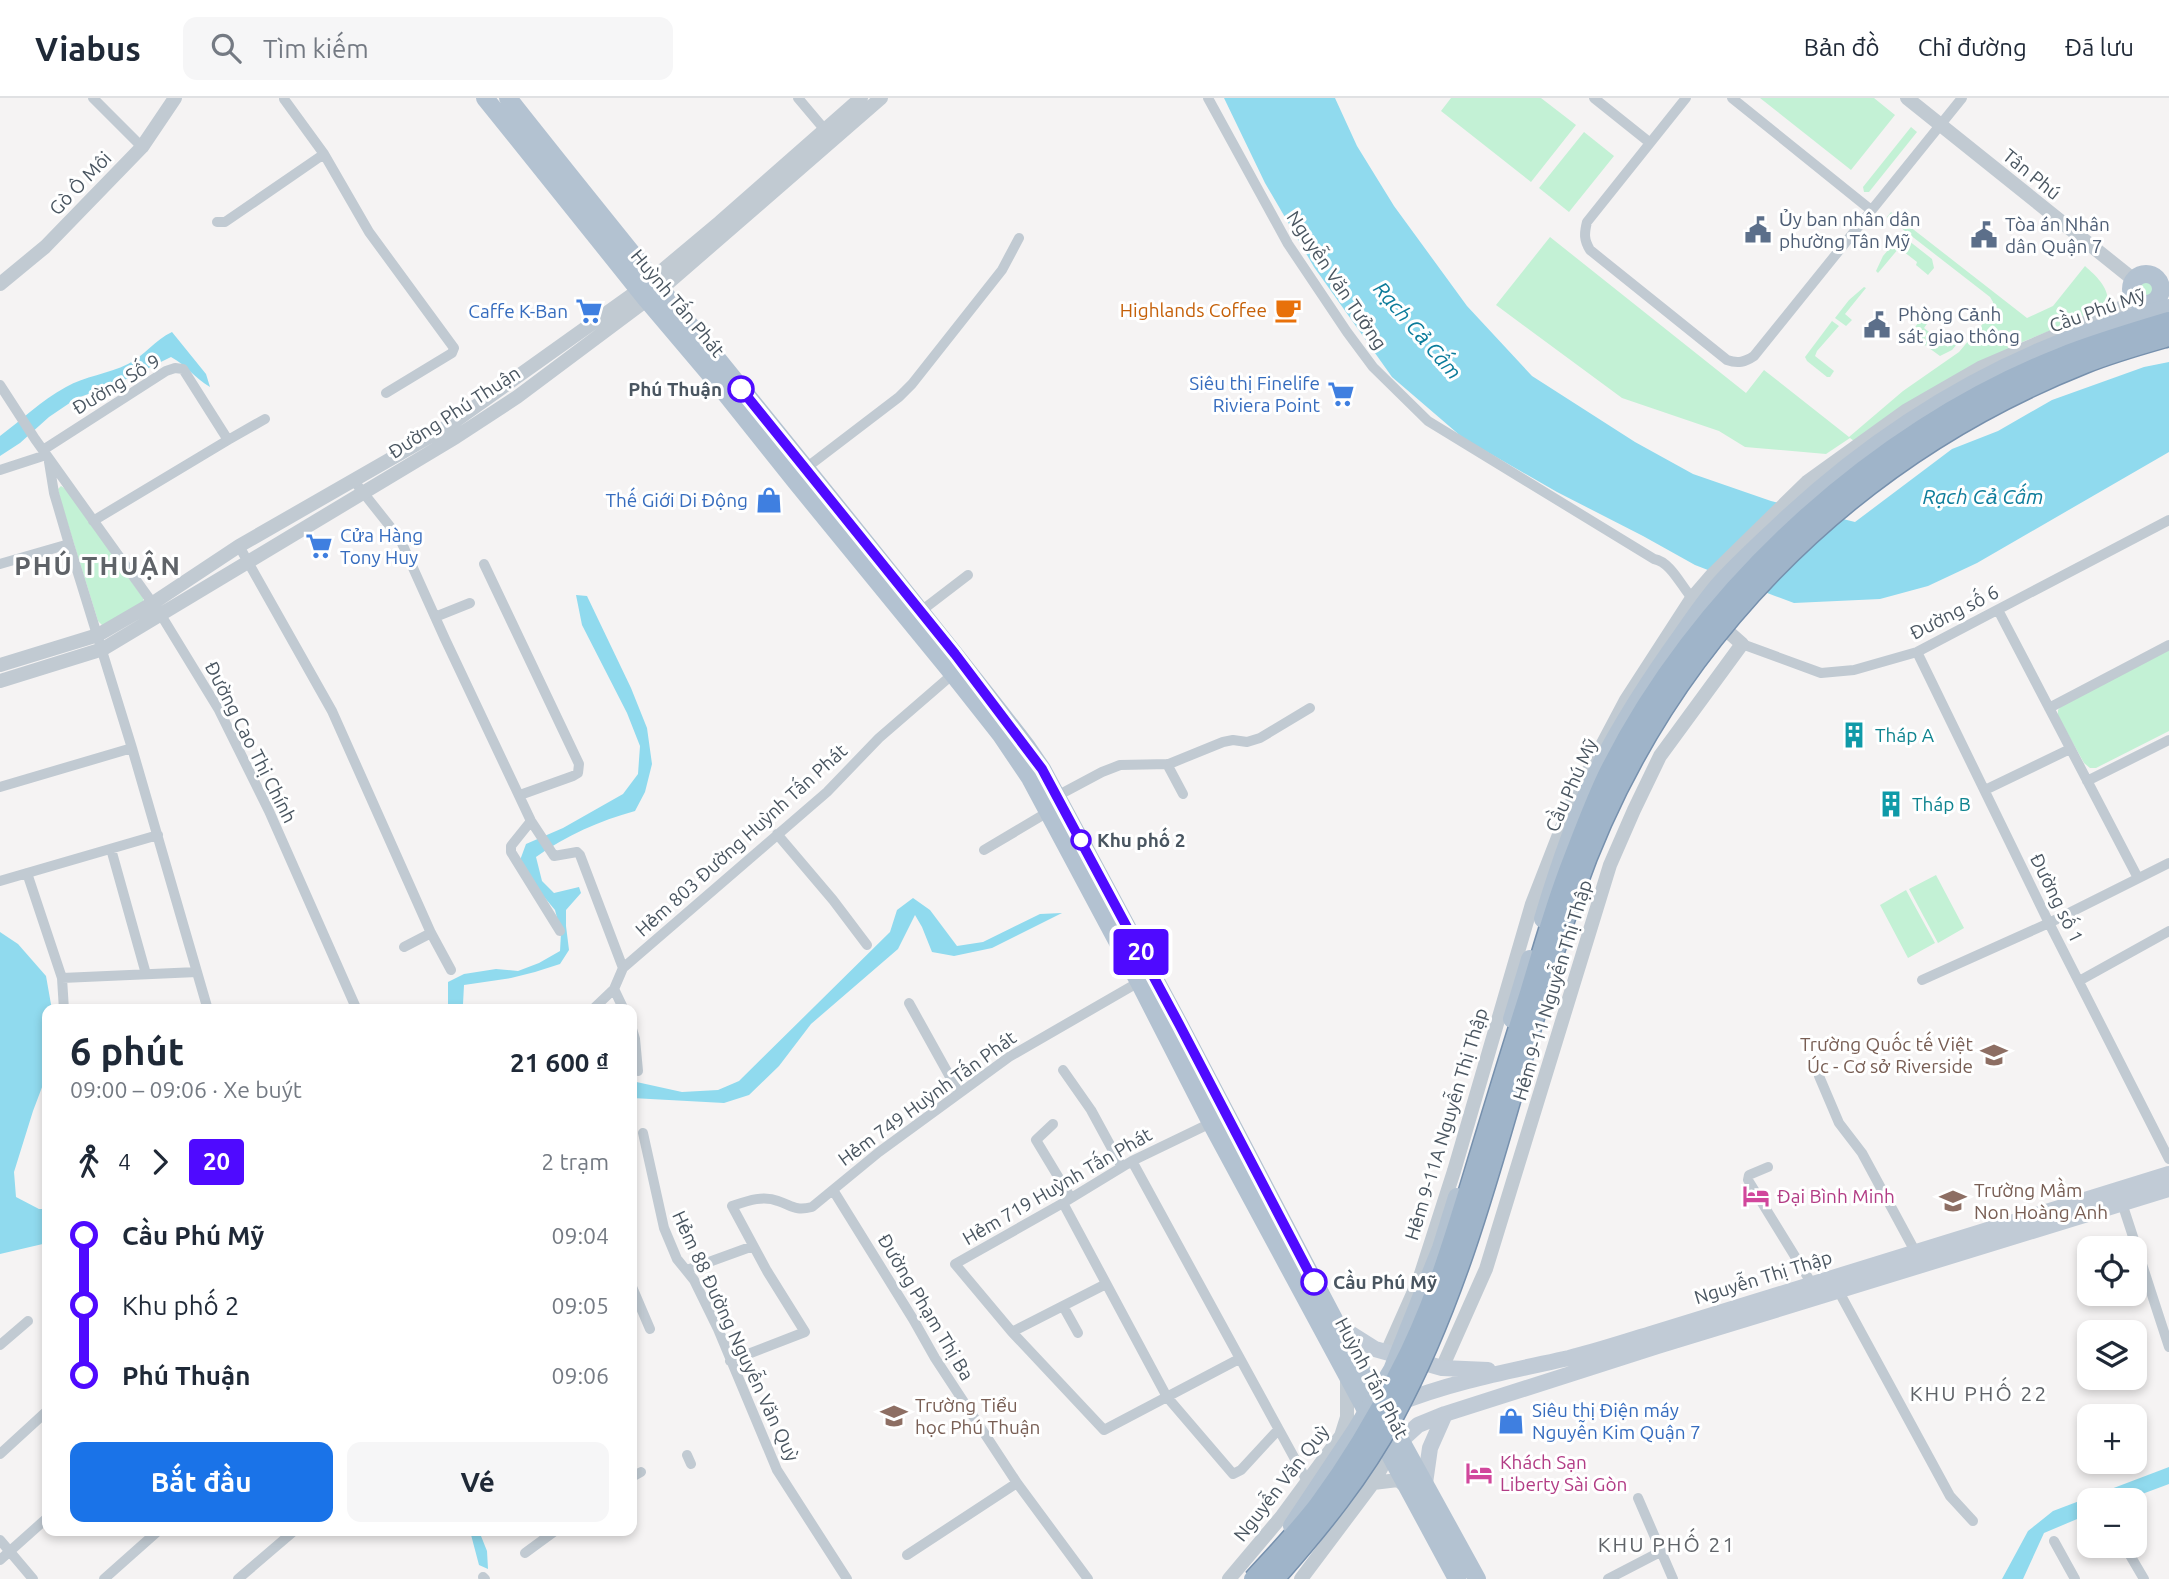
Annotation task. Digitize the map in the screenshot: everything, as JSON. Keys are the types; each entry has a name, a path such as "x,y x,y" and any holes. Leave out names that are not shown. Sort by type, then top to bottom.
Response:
{"highway":[{"name":"Cầu Phú Mỹ","path":"1254,1579 1299,1529 1333,1484 1376,1416 1405,1360 1447,1258 1554,910 1586,823 1624,744 1676,663 1732,592 1768,553 1836,492 1899,445 1981,394 2036,367 2086,347 2169,321"},
{"path":"1275,1579 1338,1503 1388,1429 1412,1381 1464,1256 1567,915 1585,866 1609,810 1661,711 1733,614 1791,552 1842,507 1915,453 1982,412 2060,374 2116,352 2169,340"}],"main road":[{"name":"Huỳnh Tấn Phát","path":"485,98 649,290 801,475 950,663 1014,753 1130,949 1139,982 1219,1119"},
{"name":"Huỳnh Tấn Phát","path":"508,98 649,290"},
{"path":"1281,1579 1340,1511 1425,1371 1472,1247 1579,891 1612,814 1648,743 1684,686 1765,586 1845,514 1918,458 1971,425 2033,394 2169,340 2155,325 2143,304 2131,293 2134,279 2143,274 2153,275 2165,287 2159,297 2143,304"},
{"name":"Cầu Phú Mỹ","path":"1245,1579 1297,1520 1392,1370 1441,1248 1555,877 1575,824 1614,739 1684,632 1718,587 1758,545 1811,495 1892,432 1975,381 2057,344 2125,319 2169,308"},
{"name":"Huỳnh Tấn Phát","path":"801,475 921,611 950,663 1027,747 1057,796 1130,949 1219,1119 1394,1447 1467,1577"},
{"name":"Nguyễn Thị Thập","path":"1394,1447 1418,1424 1445,1414 1838,1290 2120,1197 2169,1174"},
{"name":"Nguyễn Thị Thập","path":"1376,1413 1415,1396 1508,1370 1573,1357 1916,1253 2120,1197 2169,1189"},
{"name":"Huỳnh Tấn Phát","path":"1331,1328 1347,1373 1376,1413"},
{"path":"1331,1328 1375,1349 1442,1368 1508,1370"},
{"path":"1534,1366 1540,1384"},
{"path":"1416,1485 1445,1414"}],"street":[{"path":"93,98 142,147"},
{"name":"Gò Ô Môi","path":"0,284 45,247 142,147 176,98"},
{"path":"798,98 825,130"},
{"name":"Đường Phú Thuận","path":"649,290 720,222 861,98"},
{"name":"Đường Phú Thuận","path":"0,681 100,642 249,560 649,290 881,98"},
{"name":"Nguyễn Văn Tưởng","path":"1208,98 1288,244 1373,367 1428,421 1654,559 1661,560 1682,583 1688,594"},
{"path":"1594,98 1649,142"},
{"path":"1686,98 1587,222 1585,242 1590,250 1727,360 1735,363 1746,362 1754,356 1962,98"},
{"path":"1732,98 1871,211"},
{"name":"Tân Phú","path":"1907,98 2134,279"},
{"path":"284,99 324,154 369,232 454,348 452,353 386,393"},
{"path":"217,222 225,222 324,154"},
{"path":"801,475 912,384 1002,270 1019,238"},
{"name":"Hẻm 9-11A Nguyễn Thị Thập","path":"1387,1352 1419,1280 1454,1171 1532,904 1571,803 1626,699 1688,594 1711,576 1807,482 1907,410 1980,368 2120,308 2143,304"},
{"name":"Đường Số 9","path":"0,470 46,455 166,371 175,368 183,369 228,440"},
{"name":"Đường Cao Thị Chính","path":"0,385 46,455 157,609 224,721 269,811 354,1004"},
{"path":"93,520 265,419"},
{"path":"46,455 54,493 206,1004"},
{"path":"359,486 400,539 520,796 549,851 554,856 572,852 580,855 623,968"},
{"name":"Đường Phú Thuận","path":"157,609 239,546 359,486"},
{"name":"Đường số 6","path":"1742,644 1821,673 1854,670 1917,652 2169,520"},
{"path":"0,564 69,544"},
{"path":"239,546 332,711 431,933 451,970"},
{"path":"484,564 579,764 578,773 573,776 520,796"},
{"path":"921,611 968,575"},
{"path":"1688,594 1742,644"},
{"path":"435,617 470,603"},
{"path":"1998,610 2138,878"},
{"name":"Đường Phú Thuận","path":"0,665 100,642"},
{"name":"Hẻm 9-11 Nguyễn Thị Thập","path":"1442,1368 1486,1269 1610,865 1660,756 1742,644"},
{"path":"2049,708 2169,645"},
{"name":"Đường số 1","path":"1917,652 2049,923 2169,1159"},
{"name":"Hẻm 803 Đường Huỳnh Tấn Phát","path":"598,1004 614,989 623,968 827,792 950,663"},
{"path":"1057,796 1101,772 1120,765 1175,763 1223,742 1247,742 1260,738 1310,709"},
{"path":"2087,781 2169,740"},
{"path":"0,787 132,748"},
{"path":"1984,790 2070,749"},
{"path":"1167,764 1183,794"},
{"path":"984,850 1048,812"},
{"path":"534,825 511,846 511,852 560,931"},
{"path":"777,834 867,945"},
{"path":"0,881 158,835"},
{"path":"111,849 146,974"},
{"path":"1922,980 2049,923 2169,863"},
{"path":"27,873 62,978 64,1004"},
{"path":"2079,981 2169,931"},
{"path":"404,947 431,933"},
{"path":"62,978 197,972"},
{"name":"Hẻm 749 Huỳnh Tấn Phát","path":"753,1246 732,1206 754,1199 777,1200 789,1207 800,1209 811,1207 879,1152 1009,1056 1139,982"},
{"path":"614,989 621,1004"},
{"path":"909,1003 959,1093"},
{"path":"637,1061 638,1072"},
{"path":"1063,1070 1127,1164 1307,1481"},
{"path":"1819,1076 1839,1123 1862,1153 1916,1253"},
{"name":"Hẻm 719 Huỳnh Tấn Phát","path":"1167,1397 1104,1430 1012,1332 955,1264 1127,1164 1219,1119"},
{"path":"1053,1124 1037,1140 1106,1284 1167,1397 1233,1474 1241,1471 1278,1430"},
{"name":"Hẻm 88 Đường Nguyễn Văn Quỳ","path":"643,1133 664,1228 677,1259 694,1280 718,1329 777,1470 847,1579"},
{"path":"1768,1167 1749,1175 1748,1180 1812,1284"},
{"name":"Đường Phạm Thị Ba","path":"833,1189 935,1358 1017,1483 1088,1579"},
{"path":"2120,1197 2169,1347"},
{"path":"687,1270 753,1246 805,1332 730,1361"},
{"path":"1012,1332 1106,1284"},
{"path":"1838,1290 1950,1496 1973,1521"},
{"path":"637,1299 650,1329"},
{"path":"1063,1306 1078,1333"},
{"path":"0,1345 28,1321"},
{"path":"1167,1397 1239,1359"},
{"path":"1341,1436 1347,1417 1347,1373"},
{"name":"Nguyễn Văn Quỳ","path":"1229,1579 1282,1517 1341,1436 1376,1413"},
{"path":"0,1454 42,1416"},
{"path":"1301,1579 1373,1483 1394,1447"},
{"path":"1373,1483 1398,1480 1416,1485"},
{"path":"907,1556 1017,1483"},
{"path":"1638,1498 1673,1579"},
{"path":"0,1560 42,1522"},
{"path":"104,1579 152,1536"},
{"path":"238,1579 288,1536"},
{"path":"525,1553 548,1536"},
{"path":"0,1541 33,1579"},
{"path":"2054,1541 2075,1579"},
{"path":"1608,1579 1660,1552"},
{"path":"2132,1558 2144,1579"}],"green space":[{"path":"1451,98 1541,98 1576,125 1531,182 1441,111"},
{"path":"1760,98 1874,98 1895,115 1851,170"},
{"path":"1911,127 1917,132 1869,192 1864,192 1863,187"},
{"path":"1584,132 1614,156 1569,212 1539,188"},
{"path":"1891,212 2027,318 2053,306 2085,266 2104,286 2108,302 2096,312 2015,345 1854,441 1850,438 1826,454 1745,447 1719,431 1622,398 1496,305 1550,237 1746,393 1764,370 1849,437 1903,391 1959,352 1992,313 1993,302 1990,297 1887,217"},
{"path":"1900,236 1932,259 1934,268 1928,275 1899,248 1878,273 1876,271 1883,256"},
{"path":"2146,279 2153,282 2156,289 2153,296 2146,299 2139,296 2136,289 2139,282"},
{"path":"1864,287 1866,288 1845,314 1852,320 1846,326 1835,318"},
{"path":"1929,309 1935,313 1924,328 1948,347 1959,333 1963,337 1952,350 1940,356 1911,335"},
{"path":"1832,321 1839,326 1815,356 1834,371 1827,377 1805,357"},
{"path":"61,486 67,490 143,598 144,603 104,627 98,621 62,505 58,489"},
{"path":"2169,650 2169,731 2096,768 2090,768 2084,763 2058,716 2058,710"},
{"path":"1936,875 1964,928 1938,943 1909,889"},
{"path":"1906,890 1935,943 1908,958 1880,905"}],"water":[{"name":"Rạch Cả Cấm","path":"1224,98 1335,98 1357,146 1394,206 1467,306 1532,376 1635,442 1693,474 1771,501 1855,522 1952,449 1998,431 2052,400 2144,367 2169,362 2169,452 1977,563 1928,586 1880,599 1794,603 1775,596 1695,565 1557,492 1463,438 1392,377 1314,267 1265,183"},
{"path":"172,332 206,374 210,387 171,357 114,385 77,398 0,456 0,436 48,398 73,383 128,364"},
{"path":"576,595 587,596 647,728 652,764 645,792 635,811 584,830 536,857 542,881 554,893 579,887 581,893 566,910 569,950 560,964 511,978 464,985 463,1004 448,1004 448,982 464,974 496,969 518,971 560,951 561,933 555,910 519,863 526,844 563,828 623,794 638,774 640,746 627,713 582,625"},
{"path":"913,898 930,910 957,946 983,942 1040,914 1062,913 992,948 954,956 932,952 915,915 898,949 811,1024 779,1066 749,1095 724,1103 637,1098 637,1082 682,1092 718,1090 739,1081 890,932 897,910"},
{"path":"0,932 18,944 46,976 51,1004 42,1004 42,1087 14,1172 16,1197 42,1209 42,1244 0,1254"},
{"path":"2169,1467 2169,1484 2147,1492 2147,1488 2114,1488"},
{"path":"2077,1502 2077,1519 2044,1533 2023,1579 2002,1579 2028,1531 2053,1511"},
{"path":"471,1536 481,1536 487,1551 488,1569 479,1565"}],"bus line":[{"name":"20","path":"741,389 888,569 1042,769 1314,1282"}],"place":[{"name":"Ủy ban nhân dân phường Tân Mỹ","path":"1758,230"},
{"name":"Tòa án Nhân dân Quận 7","path":"1984,235"},
{"name":"Highlands Coffee","path":"1288,310"},
{"name":"Caffe K-Ban","path":"589,311"},
{"name":"Phòng Cảnh sát giao thông","path":"1877,325"},
{"name":"Phú Thuận","path":"741,389"},
{"name":"Siêu thị Finelife Riviera Point","path":"1341,394"},
{"name":"Thế Giới Di Động","path":"769,500"},
{"name":"Cửa Hàng Tony Huy","path":"319,546"},
{"name":"Tháp A","path":"1854,735"},
{"name":"Tháp B","path":"1891,804"},
{"name":"Khu phố 2","path":"1081,840"},
{"name":"Trường Quốc tế Việt Úc - Cơ sở Riverside","path":"1994,1055"},
{"name":"Đại Bình Minh","path":"1756,1196"},
{"name":"Trường Mầm Non Hoàng Anh","path":"1953,1201"},
{"name":"Cầu Phú Mỹ","path":"1314,1282"},
{"name":"Trường Tiểu học Phú Thuận","path":"894,1416"},
{"name":"Siêu thị Điện máy Nguyễn Kim Quận 7","path":"1511,1421"},
{"name":"Khách Sạn Liberty Sài Gòn","path":"1479,1473"}],"district":[{"name":"PHÚ THUẬN","path":"98,565"},
{"name":"KHU PHỐ 22","path":"1979,1393"},
{"name":"KHU PHỐ 21","path":"1667,1544"}]}
